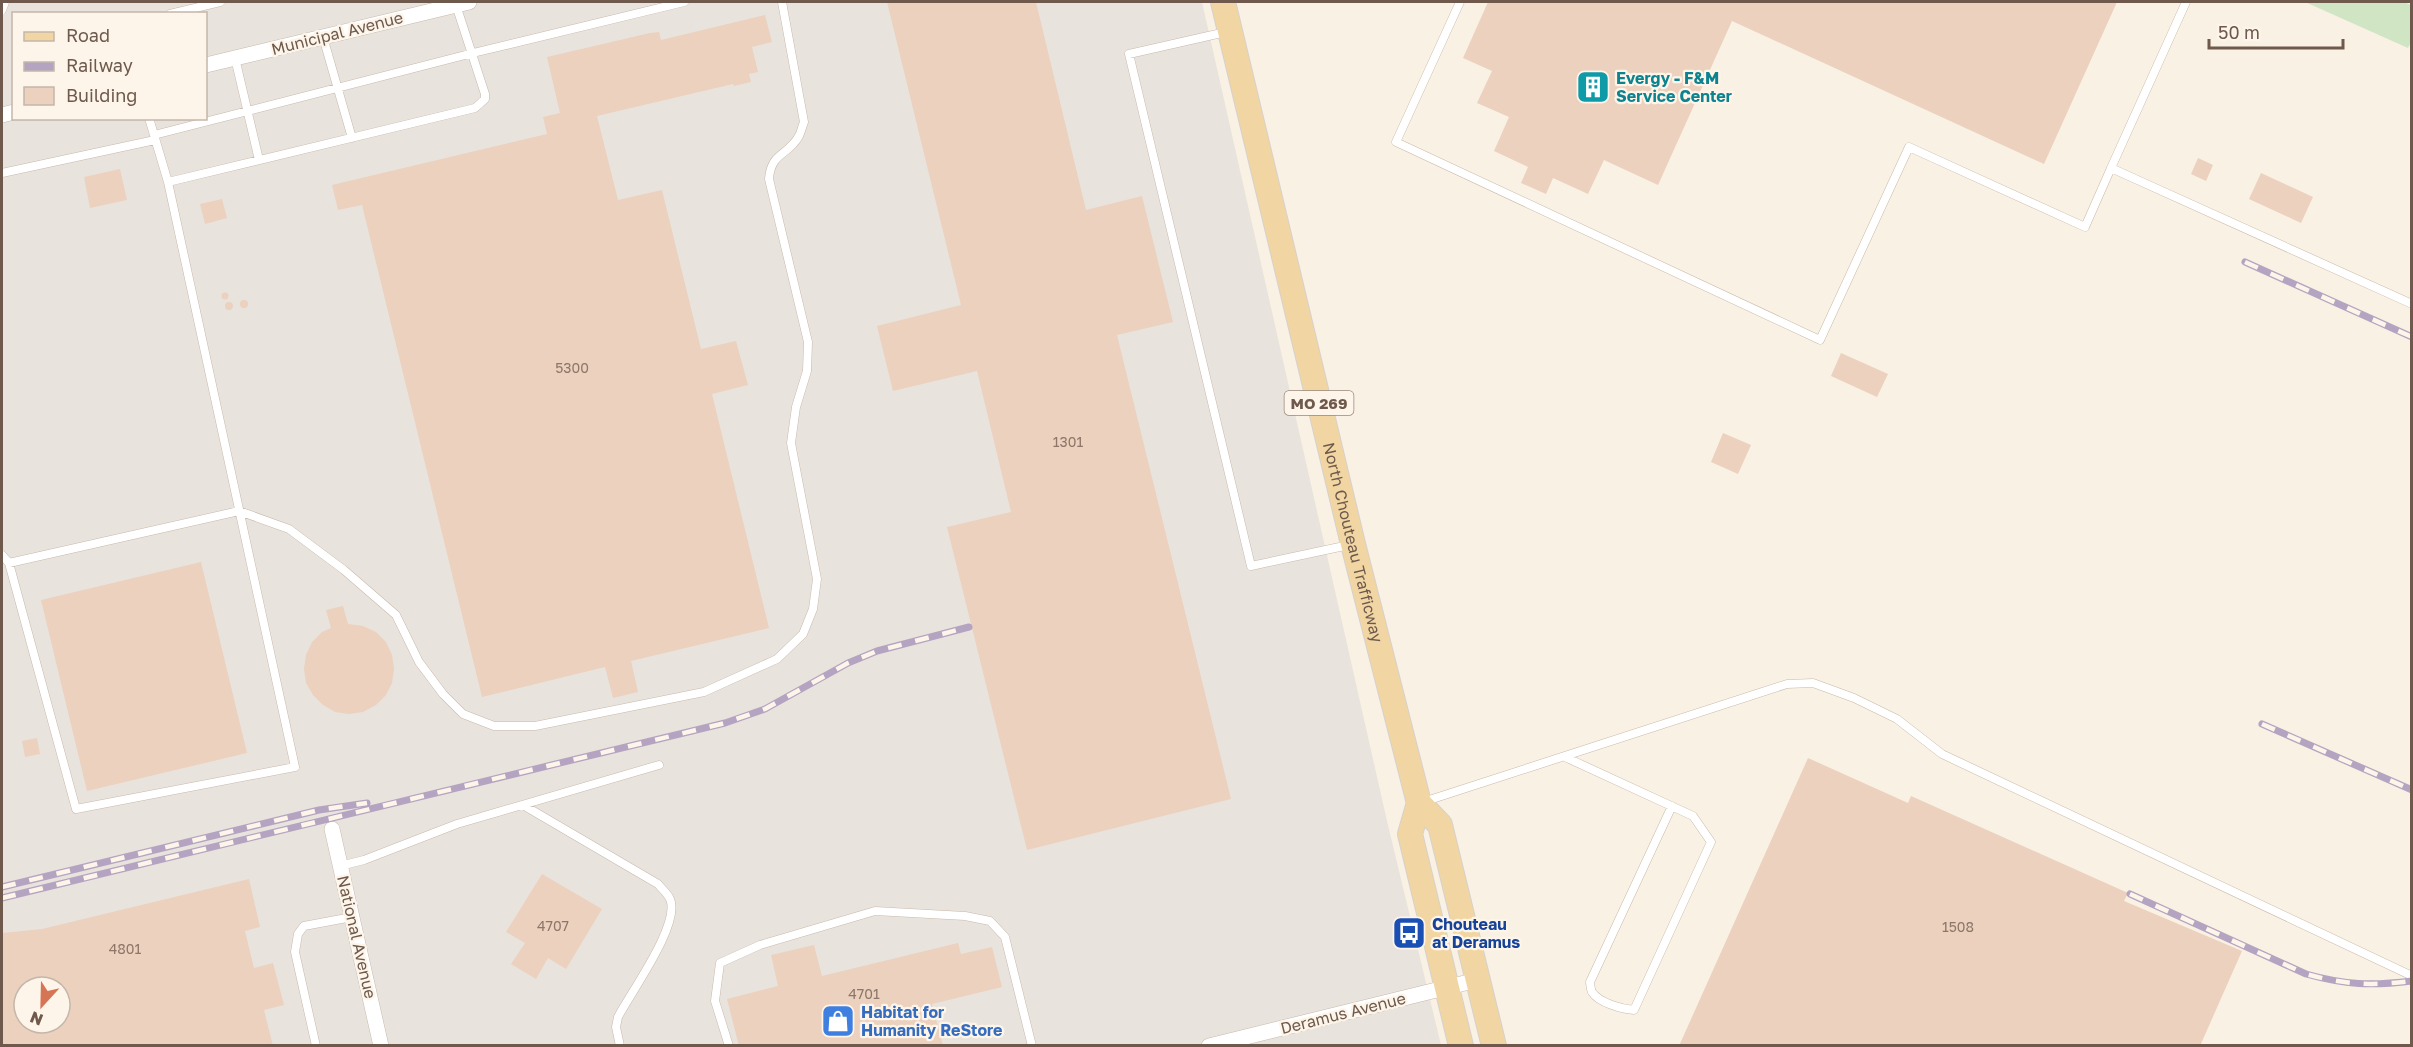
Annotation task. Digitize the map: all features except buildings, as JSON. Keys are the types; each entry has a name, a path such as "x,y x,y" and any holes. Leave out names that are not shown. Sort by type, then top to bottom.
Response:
{"main road":[{"name":"North Chouteau Trafficway","path":"1223,2 1353,544 1419,803 1440,825 1494,1046"},
{"path":"1419,803 1410,834 1461,1046"}],"street":[{"name":"Municipal Avenue","path":"207,65 462,3"},
{"name":"National Avenue","path":"332,829 381,1046"},
{"name":"Deramus Avenue","path":"1209,1046 1477,980"}],"lane":[{"path":"2,10 5,2"},
{"path":"178,12 220,2"},
{"path":"2,173 155,137 473,53 684,2"},
{"path":"9,563 239,511 289,529 344,570 396,615 419,662 443,694 463,714 494,726 535,726 704,692 777,659 803,634 813,609 817,579 791,443 796,407 807,371 808,342 770,179 770,166 799,137 804,122 782,2"},
{"path":"1460,2 1396,142 1820,339 1909,147 2085,227 2186,2"},
{"path":"168,182 480,105 485,94 462,3"},
{"path":"1230,31 1129,54 1251,566 1353,544"},
{"path":"323,37 352,138"},
{"path":"235,58 259,160"},
{"path":"2,555 9,563 76,809 295,767 168,182 150,120"},
{"path":"2111,168 2412,304"},
{"path":"1419,803 1787,684 1813,683 1854,698 1897,719 1942,754 2412,976"},
{"path":"1564,757 1672,806 1693,816 1711,842 1634,1010 1625,1009 1602,999 1592,991 1590,982 1672,806"},
{"path":"340,866 364,861 456,824 659,765"},
{"path":"524,805 658,884 670,899 672,913 668,930 618,1017 616,1028 620,1046"},
{"path":"729,1046 715,1001 720,963 760,945 875,911 965,916 990,921 1005,937 1032,1046"},
{"path":"316,1046 295,952 298,934 304,926 352,917"}],"shaded area":[{"path":"2,2 1202,2 1387,821 1441,1045 2,1046"}],"green space":[{"path":"2305,2 2404,2 2411,5 2411,42 2408,48"}],"railway":[{"path":"2245,262 2412,337"},
{"path":"2,898 725,723 765,709 848,663 877,651 969,627"},
{"path":"2262,724 2412,790"},
{"path":"2,887 319,810 367,803"},
{"path":"2130,894 2306,974 2359,984 2412,981"}],"place":[{"name":"Evergy - F&M Service Center","path":"1593,87"},
{"name":"Chouteau at Deramus","path":"1409,933"},
{"name":"Habitat for Humanity ReStore","path":"838,1021"}]}
